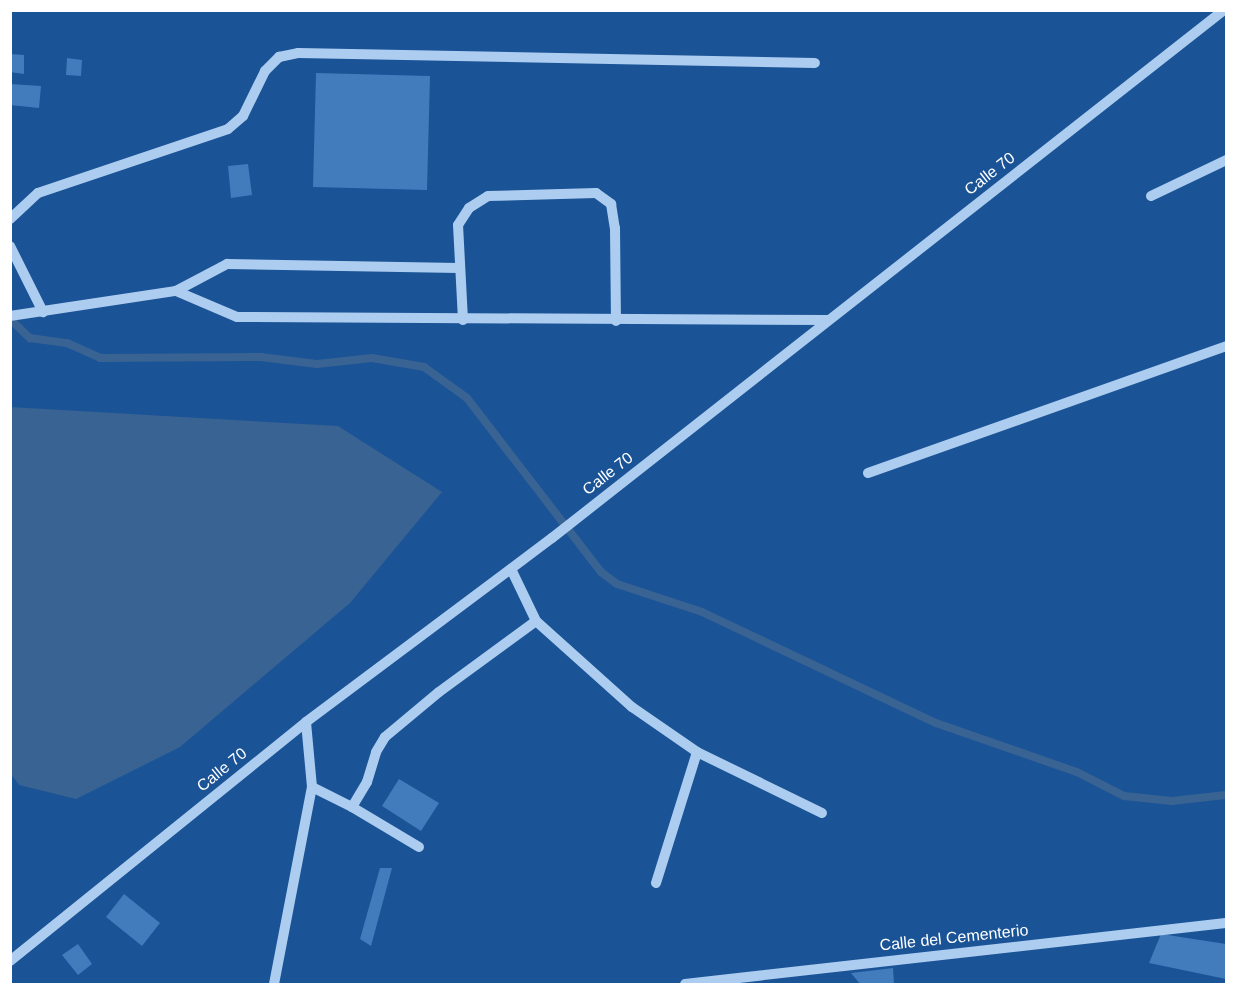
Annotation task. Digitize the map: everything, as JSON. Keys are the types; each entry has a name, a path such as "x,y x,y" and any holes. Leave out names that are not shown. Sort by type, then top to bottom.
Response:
{"street":[{"name":"Calle 70","path":"10,961 306,722 552,538 1224,10"},
{"path":"10,219 38,193 228,129 243,116 266,71 279,57 298,53 814,63"},
{"path":"1151,196 1227,160"},
{"path":"463,320 458,225 468,208 488,196 596,194 610,204 615,228 616,321"},
{"path":"10,246 43,312"},
{"path":"10,316 176,291 227,264 459,268"},
{"path":"176,291 237,317 616,321 827,320"},
{"path":"868,473 1227,346"},
{"path":"511,569 536,621 632,707 697,752 822,813"},
{"path":"352,807 368,782 384,737 536,621"},
{"path":"274,984 312,787 306,722"},
{"path":"656,883 697,752"},
{"path":"312,787 352,807 419,847"},
{"name":"Calle del Cementerio","path":"684,984 1227,922"}],"water":[{"path":"10,407 338,426 442,492 350,603 180,747 76,799 19,785 11,774"}],"building":[{"path":"10,54 24,55 24,74 10,72"},
{"path":"67,58 82,60 81,76 66,75"},
{"path":"316,73 430,76 427,190 313,187"},
{"path":"10,84 41,86 39,108 10,105"},
{"path":"248,164 252,195 231,198 228,166"},
{"path":"399,779 439,803 421,831 382,806"},
{"path":"380,868 392,868 371,946 360,939"},
{"path":"124,894 160,923 142,946 106,917"},
{"path":"1161,934 1226,944 1226,979 1149,963"},
{"path":"78,944 92,964 78,975 62,955"},
{"path":"893,968 894,984 860,984 851,973"}],"waterway":[{"path":"10,319 30,338 67,343 100,358 261,357 317,364 372,358 424,367 467,398 601,572 617,584 702,612 936,723 1077,772 1124,796 1172,801 1226,795"}]}
